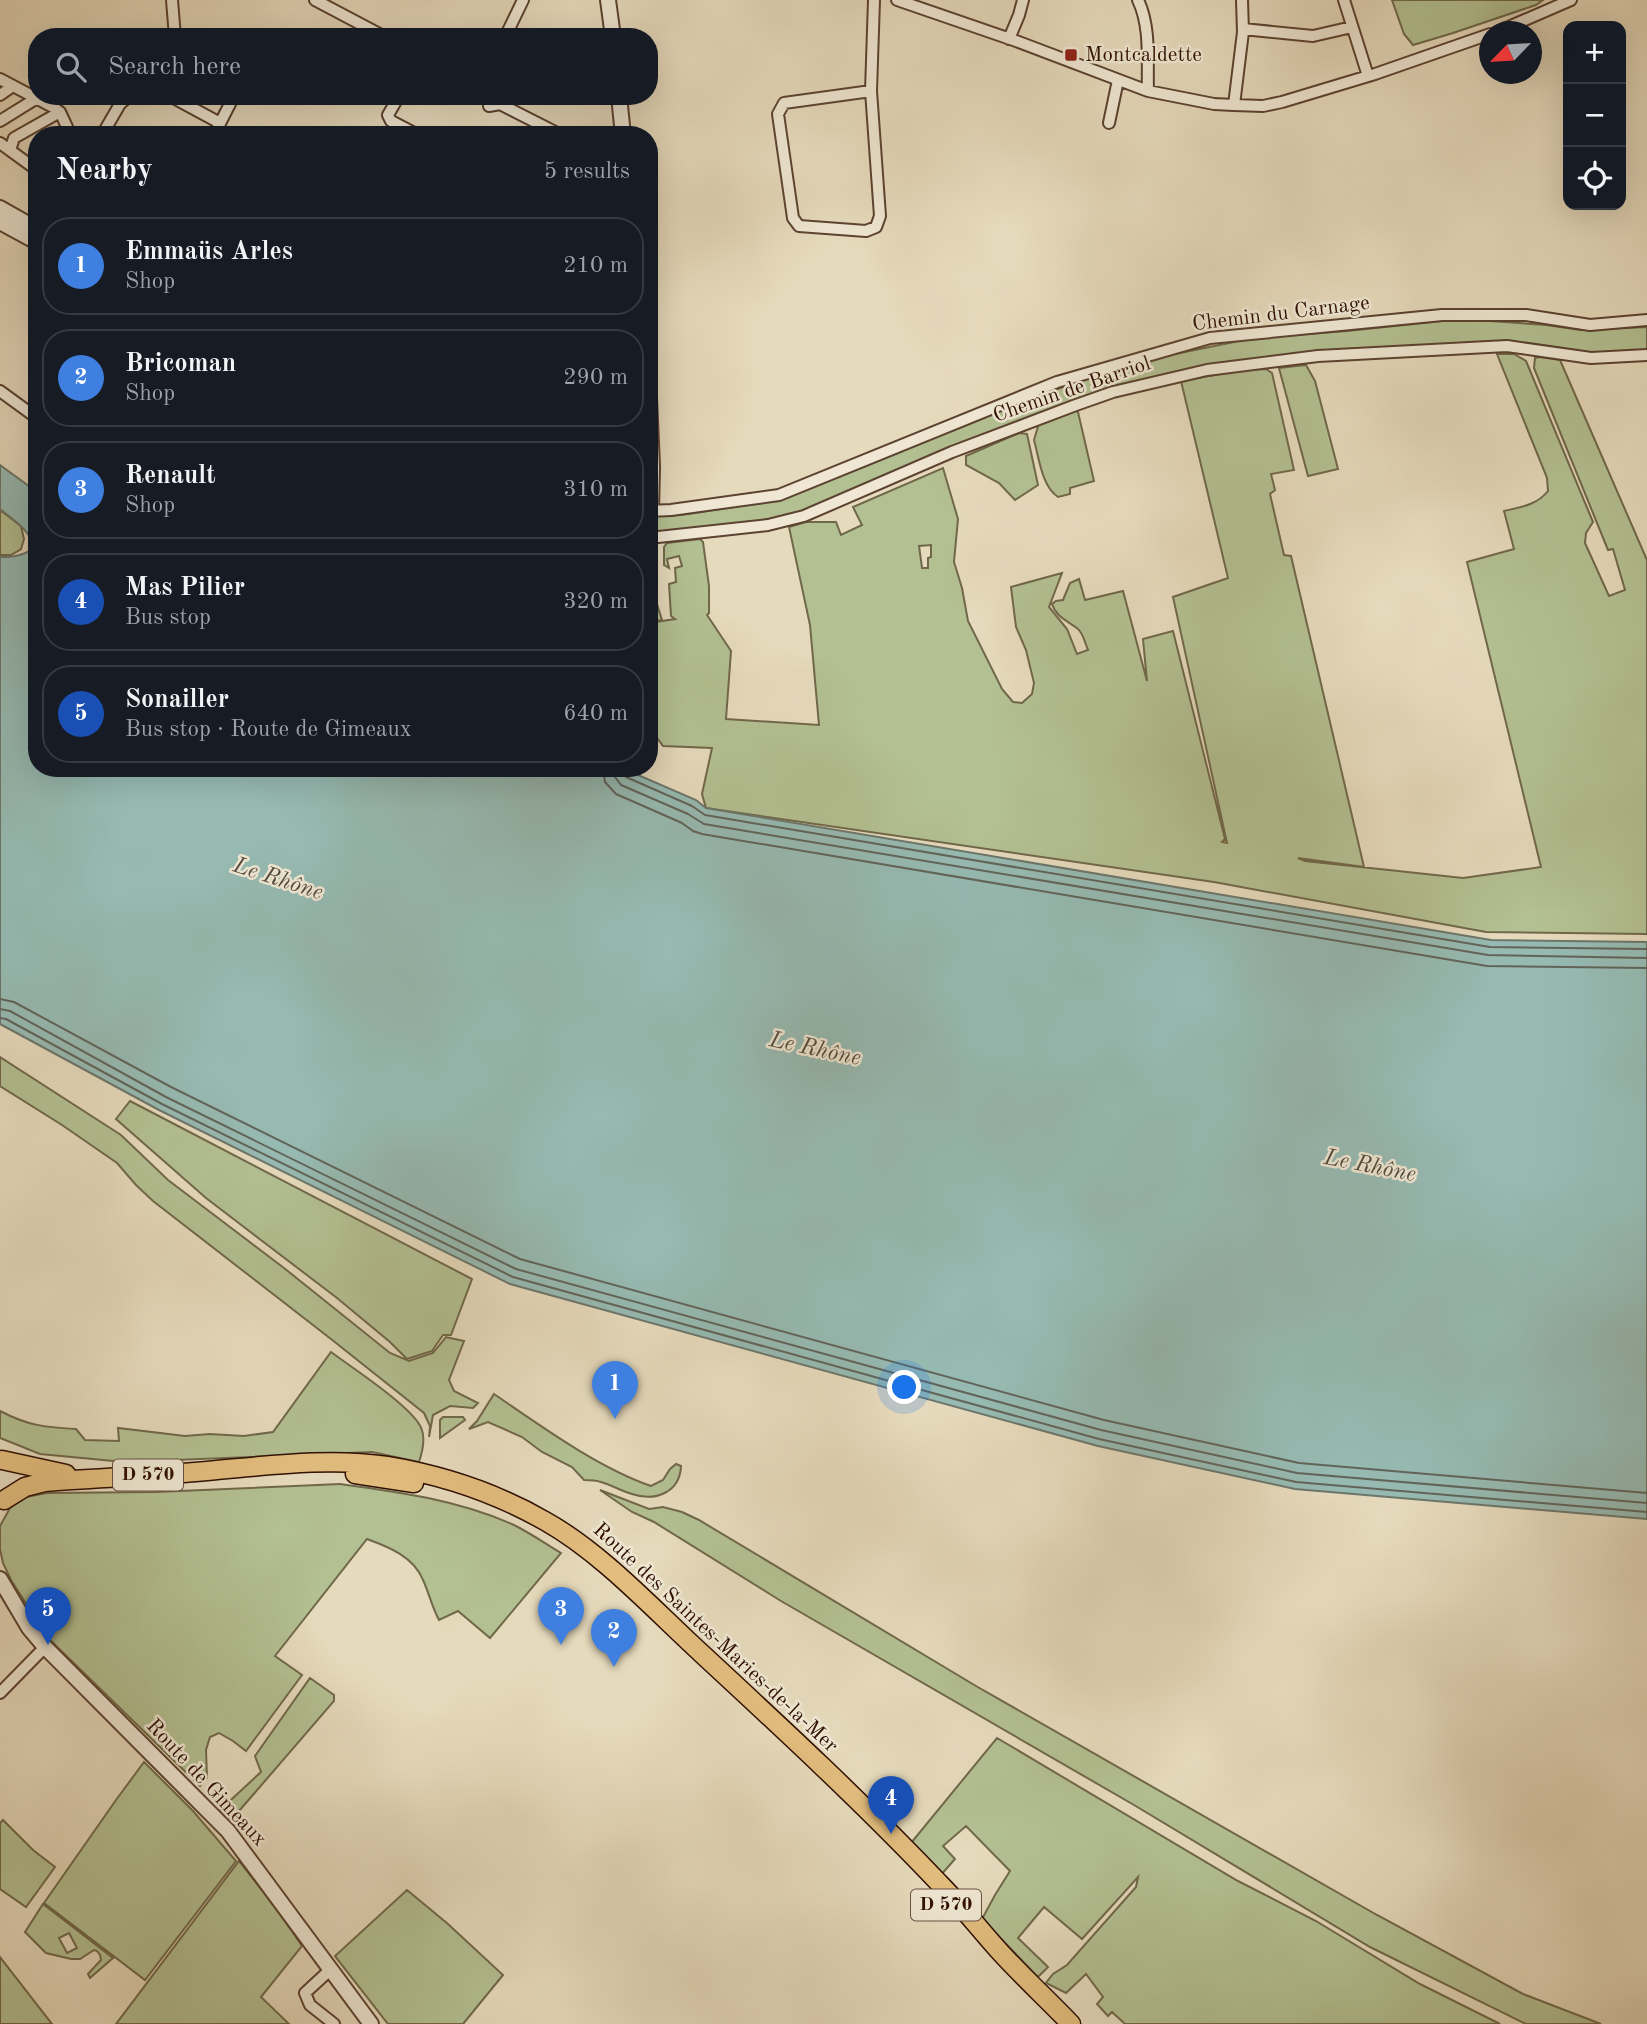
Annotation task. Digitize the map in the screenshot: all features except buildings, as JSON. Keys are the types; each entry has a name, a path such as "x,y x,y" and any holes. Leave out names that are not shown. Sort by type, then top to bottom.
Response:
{"main road":[{"name":"Route des Saintes-Maries-de-la-Mer","path":"1,1458 87,1479"},
{"path":"1,1458 9,1476 2,1503"},
{"name":"Route des Saintes-Maries-de-la-Mer","path":"2,1503 24,1487 45,1482 208,1471 248,1476 350,1473 415,1483 468,1496 519,1519 549,1536 599,1574 729,1693 965,1924 1002,1954 1071,2024"}],"street":[{"path":"172,0 174,28"},
{"path":"315,0 368,28"},
{"path":"509,28 523,0"},
{"path":"608,0 612,28"},
{"path":"871,91 784,103 778,114 793,218 799,226 866,231 876,227 880,216 871,91 874,0"},
{"path":"897,0 1148,91 1214,104 1263,106 1368,76 1479,38"},
{"path":"1009,39 1023,0"},
{"path":"1138,0 1146,23 1148,91"},
{"path":"1234,105 1243,29 1242,0"},
{"path":"1344,0 1368,76"},
{"path":"1523,21 1572,0"},
{"path":"1243,29 1313,36 1352,27"},
{"path":"0,79 28,94"},
{"path":"1109,123 1118,80"},
{"path":"0,95 13,86"},
{"path":"0,121 28,104"},
{"path":"48,105 60,112 67,126"},
{"path":"107,126 119,105"},
{"path":"187,105 220,123"},
{"path":"218,126 229,105"},
{"path":"394,105 388,115 391,121 401,126"},
{"path":"504,105 544,126"},
{"path":"620,105 622,126"},
{"path":"35,126 60,112"},
{"path":"10,150 14,138 28,130"},
{"path":"0,143 28,163"},
{"path":"0,208 28,224"},
{"path":"0,222 28,237"},
{"name":"Chemin du Carnage","path":"658,510 779,495 1057,382 1210,338 1442,315 1526,315 1590,325 1647,320"},
{"name":"Chemin de Barriol","path":"658,537 768,524 804,516 952,453 1077,405 1113,392 1206,370 1318,356 1507,346 1591,358 1647,355"},
{"path":"0,391 28,411"},
{"name":"Route de Gimeaux","path":"0,1579 29,1628 45,1647 228,1831 371,2024"},
{"path":"0,1693 45,1647"},
{"path":"331,1969 305,1993 310,2005 334,2024"}],"green space":[{"path":"1392,0 1543,0 1536,5 1489,21 1479,21 1479,24 1413,45 1404,34"},
{"path":"1461,319 1581,330 1647,327 1647,350 1594,355 1455,344 1158,378 784,519 658,534 658,516 681,515 781,500 984,415 1097,375 1165,356 1254,338"},
{"path":"1497,354 1514,354 1526,361 1593,522 1586,533 1585,543 1609,596 1625,590 1613,549 1608,550 1534,368 1535,358 1560,360 1647,560 1647,934 1486,932 1214,882 706,808 702,794 712,748 663,746 658,739 658,622 675,619 671,616 669,584 676,582 675,568 682,566 679,556 667,559 669,568 664,565 664,547 667,543 700,539 703,542 709,586 707,615 731,651 726,719 819,725 810,625 789,527 806,522 836,522 841,535 862,525 853,507 943,468 958,519 954,562 968,621 1002,689 1013,702 1022,703 1032,694 1034,683 1026,650 1016,627 1011,587 1062,573 1049,607 1067,629 1077,654 1088,650 1083,636 1078,629 1059,616 1052,604 1063,600 1070,583 1079,579 1085,600 1123,591 1147,681 1143,639 1173,631 1225,839 1222,842 1227,843 1173,597 1228,578 1181,381 1242,370 1266,369 1272,373 1294,470 1271,474 1275,490 1270,494 1284,555 1291,556 1364,867 1298,858 1305,861 1463,878 1541,867 1467,562 1514,549 1504,511 1528,505 1548,491 1547,478","holes":["931,545 931,557 928,558 928,568 922,568 919,546"]},
{"path":"1306,365 1315,381 1338,469 1308,476 1279,368"},
{"path":"1076,410 1094,481 1070,488 1070,494 1058,497 1045,479 1034,440 1039,423"},
{"path":"1019,433 1027,434 1038,485 1015,500 999,483 966,465 966,456"},
{"path":"0,510 21,526 24,539 21,549 11,555 0,555"},
{"path":"0,1057 121,1135 168,1180 390,1353 409,1361 433,1353 446,1337 464,1341 449,1380 454,1391 478,1403 473,1408 450,1406 433,1415 429,1437 430,1426 424,1413 153,1201 117,1163 0,1086"},
{"path":"130,1101 472,1279 451,1335 443,1335 432,1351 407,1359 337,1298 206,1198 116,1119"},
{"path":"331,1352 396,1400 417,1421 423,1438 419,1462 372,1452 124,1462 40,1454 0,1438 0,1411 37,1425 76,1429 85,1440 119,1441 118,1428 185,1436 244,1436 273,1432"},
{"path":"494,1394 590,1457 631,1478 651,1486 663,1480 676,1464 681,1466 680,1475 665,1493 650,1497 641,1496 599,1481 584,1480 572,1467 542,1452 522,1437 488,1422 469,1429"},
{"path":"443,1417 463,1417 465,1420 440,1438 440,1420"},
{"path":"340,1484 406,1494 472,1509 514,1525 561,1553 490,1638 458,1611 439,1620 414,1565 392,1549 367,1539 275,1656 302,1675 246,1751 219,1733 210,1737 206,1750 207,1778 200,1786 48,1638 11,1580 0,1549 0,1526 10,1508 26,1497 47,1493 156,1492"},
{"path":"600,1490 649,1509 663,1507 699,1520 976,1686 1377,1915 1523,1994 1601,2024 1526,2024 1370,1947 1134,1805 781,1601"},
{"path":"310,1678 334,1695 334,1701 233,1818 228,1818 220,1810 261,1772 255,1756"},
{"path":"997,1738 1238,1881 1316,1921 1420,1984 1500,2024 1125,2024 1112,2012 1108,2016 1097,2004 1103,1997 1086,1974 1066,1993 1046,1983 1053,1974 1067,1965 1136,1887 1138,1877 1082,1939 1044,1907 1018,1938 1048,1967 1038,1977 982,1919 1010,1871 966,1826 943,1846 955,1859 941,1875 911,1843"},
{"path":"144,1762 193,1811 236,1861 145,1980 44,1903"},
{"path":"3,1820 33,1850 55,1867 26,1907 0,1889 0,1823"},
{"path":"239,1861 302,1946 261,1997 289,2024 116,2024"},
{"path":"407,1890 503,1975 463,2024 388,2024 335,1956"},
{"path":"43,1904 113,1958 90,1978 88,1974 101,1960 97,1951 94,1950 80,1959 46,1953 25,1932","holes":["69,1933 77,1948 67,1953 59,1938"]},
{"path":"0,1957 52,2024 0,2024"}],"water":[{"path":"0,465 28,485 28,534 0,509"},
{"name":"Le Rhône","path":"28,552 28,777 643,777 696,800 706,808 1491,940 1647,942 1647,1519 1295,1489 1098,1446 510,1284 159,1110 0,1024 0,557"}],"place":[{"name":"Montcaldette","path":"1071,55"},
{"name":"Emmaüs Arles","path":"615,1419"},
{"name":"Sonailler","path":"48,1645"},
{"name":"Renault","path":"561,1645"},
{"name":"Bricoman","path":"614,1667"},
{"name":"Mas Pilier","path":"891,1834"}]}
